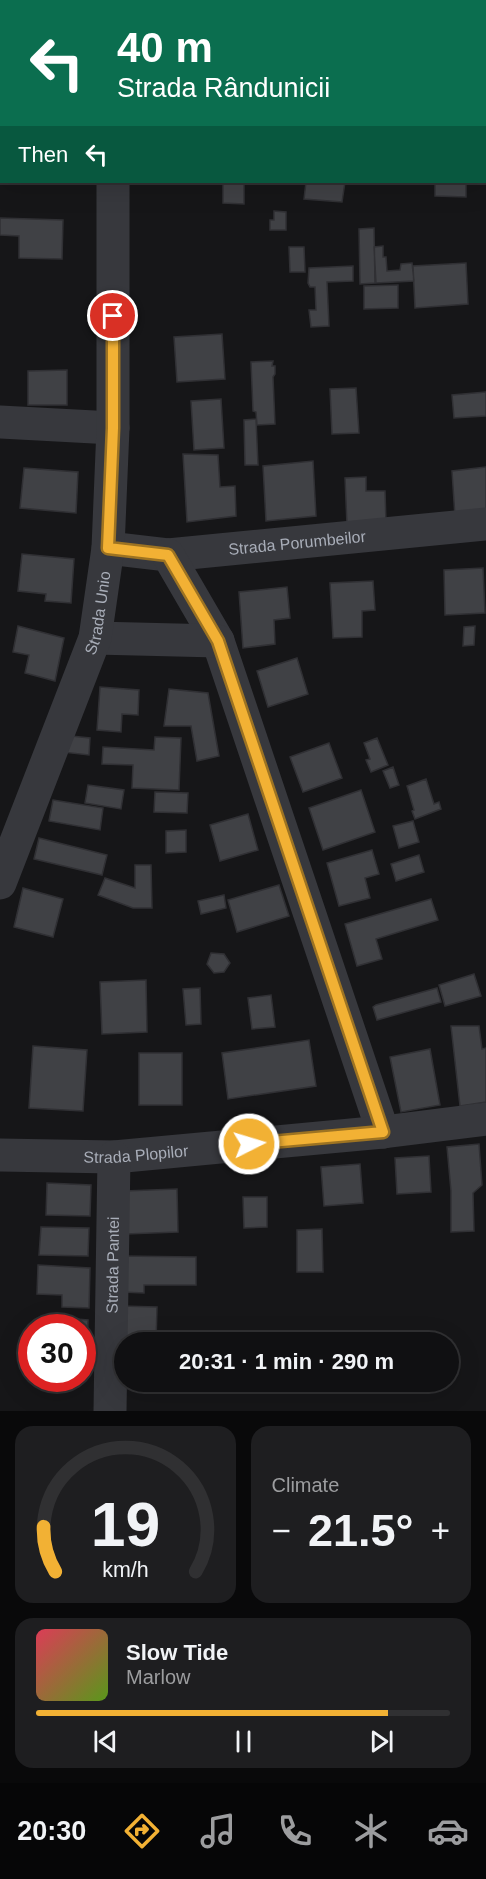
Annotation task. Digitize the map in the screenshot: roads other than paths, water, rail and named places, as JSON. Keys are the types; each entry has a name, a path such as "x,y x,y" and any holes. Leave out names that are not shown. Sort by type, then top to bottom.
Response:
{"street":[{"name":"Strada Unio","path":"0,884 13,817 96,638 108,548 113,428 113,183"},
{"path":"0,422 113,428"},
{"name":"Strada Porumbeilor","path":"108,548 168,555 486,524"},
{"path":"168,555 218,641 383,1132"},
{"path":"96,638 218,641"},
{"name":"Strada Plopilor","path":"0,1155 114,1157 383,1132 486,1119"},
{"name":"Strada Pantei","path":"110,1411 114,1157"}]}
